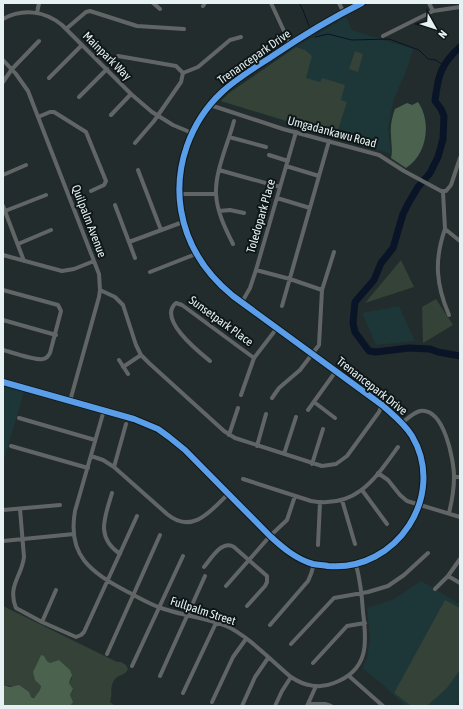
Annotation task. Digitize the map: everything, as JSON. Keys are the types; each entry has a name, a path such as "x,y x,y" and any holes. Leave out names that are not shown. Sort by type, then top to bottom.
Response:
{"street":[{"path":"37,13 39,3"},
{"path":"153,3 160,9"},
{"path":"271,3 290,44"},
{"path":"339,3 344,13"},
{"name":"Trenancepark Drive","path":"3,382 104,410 142,422 158,429 185,450 281,547 296,557 314,564 343,566 356,564 378,555 394,543 409,526 419,504 423,480 421,460 412,437 402,423 382,405 225,290 213,278 196,254 188,237 183,222 179,194 181,167 192,133 210,105 231,84 290,44 362,3"},
{"path":"429,3 433,11"},
{"path":"383,36 433,11 460,7"},
{"path":"66,29 88,11 137,26 184,29"},
{"name":"Mainpark Way","path":"3,19 20,13 37,13 49,16 66,29 132,94 157,116 192,133"},
{"path":"135,143 157,116 181,82 183,74 198,66 230,40 241,37"},
{"path":"3,82 12,69 39,41"},
{"path":"49,78 82,45"},
{"path":"118,56 176,66 183,74"},
{"name":"Quilpalm Avenue","path":"3,60 21,80 28,91 99,274 100,290 70,401"},
{"path":"79,97 107,69"},
{"path":"111,115 132,94"},
{"name":"Umgadankawu Road","path":"210,105 296,132 379,155 404,171 443,192"},
{"path":"38,117 54,112 86,132 106,181 104,185 92,191"},
{"path":"233,244 222,223 216,194 219,170 234,121"},
{"name":"Toledopark Place","path":"242,302 250,288 256,270 296,132"},
{"path":"229,137 266,147"},
{"path":"282,306 329,141"},
{"path":"269,155 288,161"},
{"path":"449,315 442,298 438,281 438,263 440,242 445,229 443,192 451,185 460,158"},
{"path":"3,175 26,165"},
{"path":"286,166 319,176"},
{"path":"138,170 162,230"},
{"path":"219,170 280,187"},
{"path":"455,173 460,177"},
{"path":"179,194 216,194"},
{"path":"5,211 46,195"},
{"path":"277,198 310,208"},
{"path":"114,205 135,258"},
{"path":"3,206 24,261"},
{"path":"219,211 230,210 244,213"},
{"path":"129,242 183,222"},
{"path":"445,229 460,241"},
{"path":"18,244 51,230"},
{"path":"272,398 279,388 300,370 313,354 320,341 322,290 334,252"},
{"path":"150,272 196,254"},
{"path":"3,255 66,271 94,262"},
{"path":"256,270 290,279 322,290"},
{"path":"3,290 58,305 61,312 50,353 44,359 36,359 3,350"},
{"path":"100,290 115,297 123,305 136,345 141,355 154,369 229,435 312,464 327,466 336,464 343,459 379,412 382,405"},
{"name":"Sunsetpark Place","path":"210,361 185,339 177,329 172,316 173,306 176,303 182,305 254,358"},
{"path":"3,320 56,335"},
{"path":"241,395 254,358 277,328"},
{"path":"123,367 141,355"},
{"path":"119,360 128,374"},
{"path":"308,410 336,371"},
{"path":"314,402 335,418"},
{"path":"229,435 238,408"},
{"name":"Fullpalm Street","path":"104,410 75,511 73,523 78,549 84,560 90,568 107,581 159,607 216,623 234,630 291,678 301,683 316,686 332,684 349,676 358,666 364,653 366,641 365,623 356,564"},
{"path":"402,423 412,415 422,411 431,413 436,418 443,430 450,449 454,477 453,496 449,513"},
{"path":"257,446 266,414"},
{"path":"284,454 296,417"},
{"path":"19,418 95,440"},
{"path":"114,467 126,424"},
{"path":"312,464 323,429"},
{"path":"11,446 88,468"},
{"path":"243,479 295,496 320,502 342,500 362,490 378,474 398,447"},
{"path":"91,456 103,460 114,467 171,517 183,522 196,521 204,517 228,494"},
{"path":"378,474 392,485 406,501 460,517"},
{"path":"454,477 460,477"},
{"path":"362,490 387,524"},
{"path":"112,493 103,524 105,538 120,554"},
{"path":"226,586 270,536 287,520 295,496"},
{"path":"342,500 355,544"},
{"path":"318,545 320,502"},
{"path":"3,510 60,505"},
{"path":"20,509 23,539 23,562 13,588 14,605 19,610 73,636 81,635 84,632 137,516"},
{"path":"3,541 74,534"},
{"path":"106,654 160,535"},
{"path":"204,567 226,544 234,547 264,573 267,579 265,586 248,606"},
{"path":"291,644 334,598 361,594 388,586 404,575 428,553"},
{"path":"132,666 183,556"},
{"path":"435,589 448,576 460,560"},
{"path":"270,625 308,581 312,574 314,564"},
{"path":"160,676 205,576"},
{"path":"448,576 460,583"},
{"path":"42,622 56,590"},
{"path":"183,693 216,623"},
{"path":"313,663 347,626 365,623"},
{"path":"212,702 233,657 246,639"},
{"path":"242,706 255,677 268,658"},
{"path":"349,676 383,706"},
{"path":"275,706 291,678"},
{"path":"316,686 307,705 325,704 331,706"}],"shaded area":[{"path":"346,17 352,30 413,49 408,67 394,99 388,127 391,154 220,101 229,93 296,47"},
{"path":"399,306 415,341 376,345 362,313"},
{"path":"3,387 24,392 3,463"},
{"path":"421,581 432,587 433,590 438,591 460,604 460,700 454,706 405,706 381,683 363,669 367,658 370,639 367,608 394,599"}],"green space":[{"path":"296,47 305,50 312,56 306,78 320,82 322,78 345,85 341,100 347,102 336,136 221,101 229,93"},
{"path":"355,51 363,54 358,72 349,69"},
{"path":"418,102 425,119 425,138 419,155 406,168 391,158 391,132 393,115 395,109 407,103 412,105"},
{"path":"401,260 414,287 365,303"},
{"path":"436,299 453,325 423,343 422,307"},
{"path":"445,600 460,608 460,670 447,688 427,706 411,706 394,693"},
{"path":"3,606 126,665 128,669 127,671 117,677 112,684 110,702 115,706 70,706 70,695 73,690 69,683 72,678 55,663 50,663 47,661 38,661 34,676 41,686 35,697 31,697 18,686 3,685"},
{"path":"41,655 44,656 50,663 59,660 70,670 72,675 69,683 73,689 70,695 73,702 70,706 3,706 3,685 10,687 19,685 29,692 31,697 34,698 40,690 41,686 35,680 33,672"}],"waterway":[{"path":"299,3 309,26"},
{"path":"315,37 328,34 352,40 389,39 419,50 428,59 436,60 444,66"},
{"path":"460,47 448,59 439,77 435,101 444,116 443,139 438,157 430,173 418,187 403,214 393,248 381,263 374,280 355,302 353,323 355,332 369,351 376,352 409,348 430,349 460,356"}],"cycle path":[{"path":"3,382 134,419 158,429 185,450 270,536 290,553 307,562 328,566 353,565 375,557 394,543 409,525 419,505 423,482 421,459 409,431 382,405 233,296 214,278 199,258 188,236 181,210 179,194 182,162 193,131 201,117 222,92 240,77 295,41 362,3"}]}
